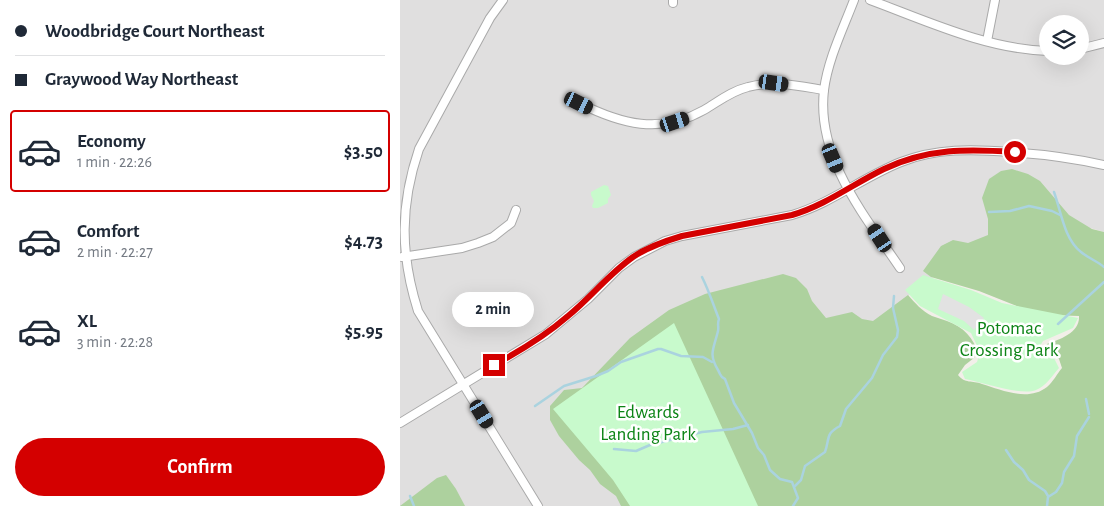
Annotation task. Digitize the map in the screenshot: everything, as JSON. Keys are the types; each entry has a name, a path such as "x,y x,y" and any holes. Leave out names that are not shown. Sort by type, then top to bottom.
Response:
{"street":[{"path":"503,0 486,26 411,167 402,205 400,225 402,257 406,277 418,311 427,328 538,506"},
{"path":"854,0 831,58 824,90 828,142 840,174 900,268"},
{"path":"870,0 987,41 1039,50"},
{"path":"987,41 995,0"},
{"path":"1089,47 1104,43"},
{"path":"579,103 622,121 647,125 661,124 690,117 734,91 760,84 774,83 824,90"},
{"path":"400,423 546,334 588,299 619,268 648,248 682,236 792,215 824,204 883,170 903,161 942,151 980,150 1050,155 1104,165"},
{"path":"402,257 478,244 493,237 512,223 516,210"}],"shaded area":[{"path":"400,0 1104,0 1104,232 1023,209 630,506 400,506"},
{"path":"943,294 969,307 984,318 974,330 964,321 938,309"}],"green space":[{"path":"1012,169 1028,174 1040,181 1069,215 1092,229 1104,232 1104,506 621,506 616,496 600,484 559,436 550,420 550,406 564,390 582,388 630,338 669,310 705,294 783,274 796,278 807,289 812,301 826,318 852,312 862,319 873,321 908,295 928,314 958,326 974,343 979,354 965,365 958,375 961,378 966,381 1023,394 1032,394 1047,387 1062,368 1059,359 1045,349 1047,344 1073,331 1079,316 1049,315 1022,308 979,291 931,277 923,271 941,246 953,240 968,243 988,235 988,219 982,198 989,179 1001,171"},
{"path":"604,185 608,186 611,195 608,203 598,208 593,208 594,201 591,192"},
{"name":"Potomac Crossing Park","path":"923,275 971,290 1002,303 1078,318 1073,328 1043,341 1040,346 1054,358 1059,368 1043,386 1029,391 1011,390 965,379 962,372 977,362 980,352 971,333 920,306 905,290"},
{"name":"Edwards Landing Park","path":"674,323 758,506 630,506 613,480 553,409"},
{"path":"446,475 465,506 400,506 437,478"}],"waterway":[{"path":"1054,192 1071,240 1081,252 1104,267"},
{"path":"989,212 1010,211 1029,206 1052,211 1060,215"},
{"path":"702,277 719,319 713,360 721,377 725,379 734,403 752,433 758,448 764,455 770,470 780,479 792,482 798,498 793,506"},
{"path":"1058,324 1104,282"},
{"path":"795,486 801,480 805,466 825,452 830,434 840,426 846,409 872,378 883,355 897,337 898,330 893,308 894,296"},
{"path":"535,406 564,386 596,376 608,371 621,362 658,349 681,356 703,357 712,362"},
{"path":"1086,399 1089,414"},
{"path":"1047,506 1048,497 1056,492 1062,483 1064,472 1074,456 1077,436 1089,417"},
{"path":"614,449 636,451 650,445 702,432 733,429 748,425"},
{"path":"1006,450 1029,480 1045,491 1048,496"},
{"path":"410,496 414,506"}],"route":[{"path":"494,365 546,334 588,299 619,268 648,248 665,241 808,210 824,204 883,170 923,155 942,151 962,150 1015,152"}]}
